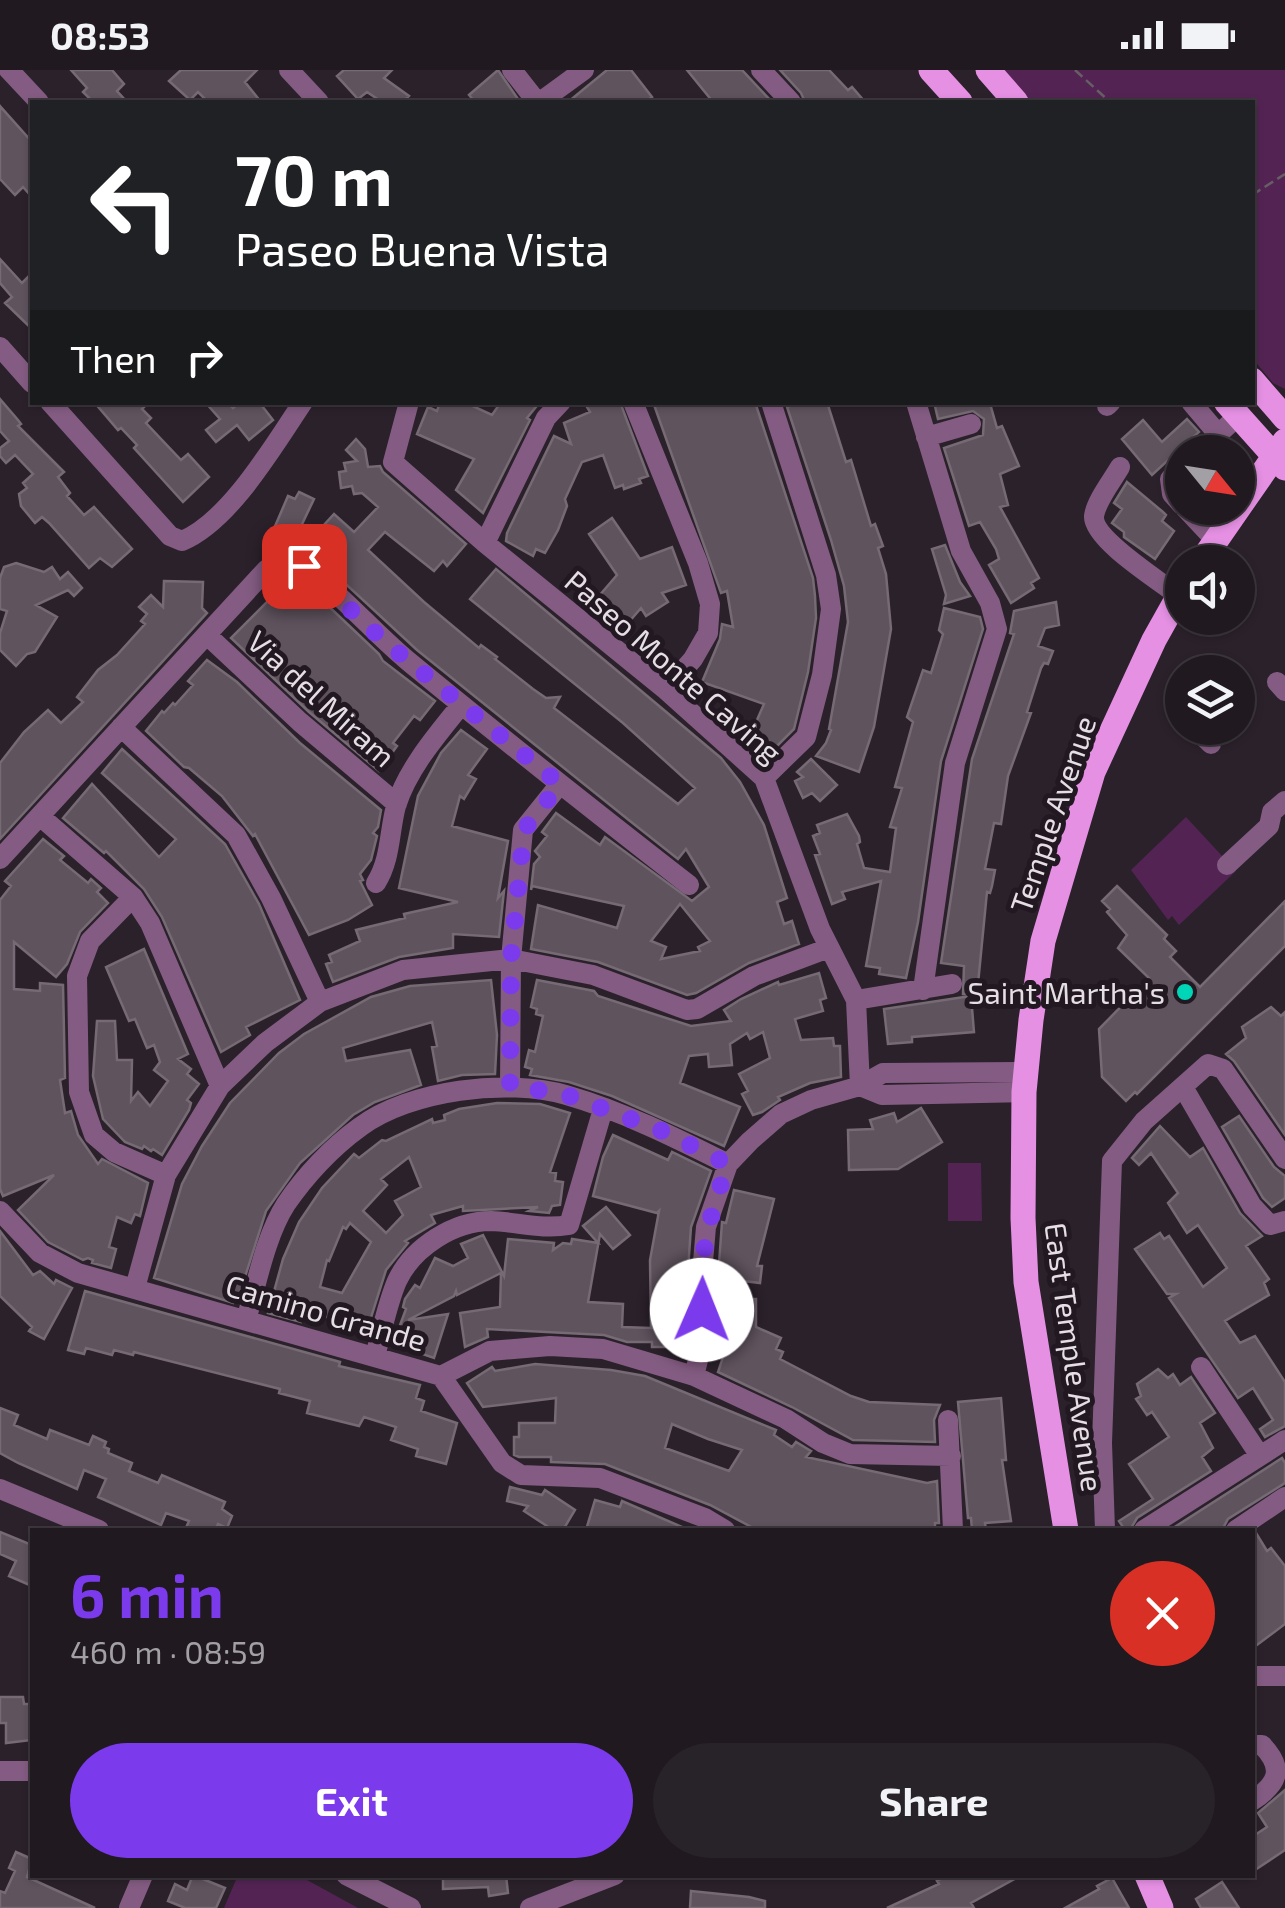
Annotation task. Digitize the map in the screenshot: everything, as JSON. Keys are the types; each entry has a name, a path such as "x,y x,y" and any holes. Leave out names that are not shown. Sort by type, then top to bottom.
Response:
{"main road":[{"path":"931,70 958,100"},
{"path":"988,70 1014,100"},
{"path":"1255,383 1285,418"},
{"path":"1232,409 1281,455 1255,480"},
{"name":"Temple Avenue","path":"1025,1082 1043,941 1093,772 1165,620"},
{"name":"East Temple Avenue","path":"1025,1082 1022,1218 1026,1282 1066,1528"},
{"path":"1149,1878 1161,1908"}],"street":[{"path":"9,70 37,100"},
{"path":"289,70 316,100"},
{"path":"512,70 536,100"},
{"path":"541,100 584,70"},
{"path":"760,70 789,100"},
{"path":"0,347 30,381"},
{"path":"53,405 170,536 182,541 199,534 253,477 301,405"},
{"name":"Paseo Monte Caving","path":"408,405 393,462 485,543 666,690 764,778 829,948 856,1000 860,1086"},
{"path":"485,543 546,418 558,405"},
{"path":"634,405 698,563 710,604 708,634 666,690"},
{"path":"764,778 806,737 822,674 831,608 826,575 772,405"},
{"path":"917,405 961,551 990,603 997,629 955,764 923,990"},
{"path":"1194,405 1218,434 1232,409"},
{"path":"926,438 971,424"},
{"path":"1120,467 1095,511 1094,521 1103,537 1165,582"},
{"path":"0,860 266,570 286,556 304,566 460,705 689,885"},
{"name":"Via del Miram","path":"208,636 300,722 397,804"},
{"path":"376,883 385,868 397,804 424,752 460,705"},
{"path":"121,727 236,835 320,1002"},
{"path":"510,1086 511,959 524,830 560,784"},
{"path":"1228,864 1269,826 1272,812 1285,800"},
{"path":"41,816 132,897 150,923 220,1086"},
{"path":"132,897 90,941 77,976 79,1092 94,1135 114,1152 166,1175"},
{"path":"135,1288 166,1175 220,1086 265,1043 320,1002 403,970 511,959 593,975 687,1010 698,1008 754,976 829,948"},
{"path":"856,1000 952,984"},
{"path":"1105,1528 1102,1443 1112,1161 1144,1121 1208,1064 1223,1068 1285,1159"},
{"path":"694,1376 704,1336 700,1286 706,1227 728,1164 781,1114 884,1074 1025,1082"},
{"path":"246,1320 261,1266 285,1206 322,1161 362,1124 411,1103 458,1090 510,1086 564,1094 660,1130 728,1164"},
{"path":"1183,1087 1252,1206 1270,1225 1285,1221"},
{"path":"374,1356 398,1280 415,1256 446,1232 471,1222 551,1228 568,1225 603,1108"},
{"name":"Camino Grande","path":"0,1211 40,1253 78,1272 441,1376 502,1463 522,1475 600,1478 722,1528"},
{"path":"441,1376 490,1350 550,1346 602,1349 694,1376 786,1419 823,1444 850,1454 951,1456"},
{"path":"1201,1366 1260,1456"},
{"path":"948,1420 953,1528"},
{"path":"1147,1528 1285,1440"},
{"path":"0,1488 94,1528"},
{"path":"1239,1528 1284,1499"},
{"path":"1255,1676 1285,1676"},
{"path":"1255,1745 1262,1745 1273,1756 1277,1767 1276,1779 1268,1791 1255,1799"},
{"path":"0,1771 30,1771"},
{"path":"129,1908 143,1878"},
{"path":"352,1878 411,1908"},
{"path":"530,1908 607,1878"}],"path":[{"path":"1075,70 1108,100"},
{"path":"1255,194 1285,174"}],"shaded area":[{"path":"997,70 1285,70 1285,389 1273,383 1255,361 1255,100 1024,100"},
{"path":"1186,817 1236,871 1179,925 1172,916 1168,920 1131,870"},
{"path":"948,1163 981,1163 982,1221 948,1221"},
{"path":"237,1878 303,1878 358,1908 224,1908"}],"building":[{"path":"71,70 112,70 124,84 117,91 125,100 91,100 83,92 87,88"},
{"path":"181,70 257,70 245,82 259,100 206,100 198,92 190,100 169,81"},
{"path":"344,70 392,70 384,78 409,96 405,100 379,100 367,92 358,99 337,76"},
{"path":"498,70 519,100 473,100 469,95"},
{"path":"607,70 631,70 652,97 648,100 570,100"},
{"path":"687,70 742,70 770,100 711,100"},
{"path":"780,70 829,70 863,100 804,100"},
{"path":"0,106 30,140 30,195 23,187 15,195 0,179"},
{"path":"0,259 22,283 30,275 30,327 5,303 12,297 0,283"},
{"path":"0,399 21,424 18,426 64,472 58,477 70,493 67,496 84,515 94,507 132,549 112,567 100,558 89,568 49,523 42,517 35,523 21,506 19,494 27,488 23,483 33,474 15,455 6,463 0,456 0,448 9,441 0,431"},
{"path":"97,405 146,405 142,409 151,418 146,423 181,460 188,454 209,477 183,502 134,448 137,445 121,428 118,430"},
{"path":"208,405 261,405 273,420 249,440 237,425 216,442 206,430 220,419"},
{"path":"439,405 470,405 492,415 499,405 538,405 527,418 530,420 483,513 456,490 474,459 417,434 428,407 437,411"},
{"path":"621,405 648,476 639,479 641,483 615,488 603,455 582,462 565,499 567,506 558,530 545,553 536,549 533,556 506,541 507,533 554,436 571,444 564,423 590,412 587,407"},
{"path":"654,405 756,405 813,578 815,596 816,618 808,672 794,729 777,746 761,739 753,729 764,704 702,682 722,624 733,627 727,591 721,593"},
{"path":"828,405 846,462 851,460 871,526 875,524 883,546 878,548 886,574 891,629 874,727 859,772 816,756 831,730 848,622 844,586 831,540 787,407"},
{"path":"935,405 992,405 997,428 1002,426 1019,466 1000,474 1008,505 1000,507 1039,578 1031,583 1034,588 1011,603 989,565 999,559 996,549 980,522 969,526 944,448 983,435 984,419 973,411 938,419"},
{"path":"1187,419 1199,432 1196,435 1170,435"},
{"path":"1143,420 1162,442 1165,439 1165,463 1152,475 1122,439"},
{"path":"356,439 365,449 368,467 380,466 466,544 447,566 443,561 434,571 385,532 368,550 479,648 481,645 546,698 560,697 554,708 678,804 695,788 623,723 470,599 496,569 721,758 740,782 764,825 787,898 777,902 784,924 792,921 799,944 749,963 687,995 598,962 531,949 538,905 617,928 624,906 532,886 531,890 534,864 540,857 535,851 547,836 542,832 556,813 600,845 605,837 692,901 709,887 686,849 678,859 417,650 322,562 302,549 334,514 354,532 378,507 362,493 354,494 352,486 341,488 339,472 346,471 344,463 357,461 346,450","holes":["680,904 710,941 698,947 700,951 661,959 666,947 651,941"]},
{"path":"1127,482 1165,514 1162,521 1174,531 1155,559 1124,537 1124,532 1112,523 1122,509 1114,503"},
{"path":"299,492 314,499 294,541 273,531 288,496 295,499"},
{"path":"612,518 640,559 672,547 686,585 662,593 668,602 646,616 641,608 622,630 592,604 617,575 589,534"},
{"path":"945,545 970,596 944,604 946,595 932,549"},
{"path":"16,563 44,572 52,567 60,579 68,572 82,588 74,596 68,590 36,605 57,617 35,652 27,654 16,666 0,650 0,633 7,611 0,609 0,578 4,567"},
{"path":"284,574 320,598 383,661 435,701 420,720 414,716 393,743 397,746 379,771 231,638 272,597 267,592"},
{"path":"164,581 203,582 202,608 207,613 0,839 0,763 24,732 48,710 61,723 83,702 77,697 98,670 145,624 141,621 147,614 139,607 151,595 163,607"},
{"path":"1056,602 1059,625 1045,628 1038,646 1053,651 1048,664 1041,668 1027,712 1031,713 1008,776 1001,824 994,823 985,869 995,870 990,893 987,892 977,994 963,994 964,966 941,963 972,759 1014,634 1010,633 1014,611"},
{"path":"944,608 980,617 983,629 941,761 906,978 879,974 880,968 866,966 881,881 842,892 845,899 832,904 815,855 820,854 813,836 820,833 817,825 847,814 859,836 857,844 864,868 890,872 896,828 890,827 902,788 895,787 913,722 907,717 923,670 931,673 943,634 939,630"},
{"path":"207,660 381,810 373,833 377,836 371,860 360,874 372,905 348,920 309,935 255,834 222,796 146,731 162,711 175,705 193,685 188,681"},
{"path":"461,730 487,749 468,775 476,779 464,799 460,796 452,826 508,841 498,898 504,891 499,937 453,934 453,948 399,957 333,982 326,964 332,962 329,955 360,941 356,930 458,902 399,888 418,796 441,753"},
{"path":"122,749 225,844 259,904 300,1000 246,1027 250,1035 221,1052 162,917 144,889 106,851 63,818 92,784 159,857 176,839 102,773"},
{"path":"811,759 837,785 820,801 812,793 803,798 795,781 803,777 797,772"},
{"path":"43,839 64,856 60,860 88,883 91,879 101,888 97,892 108,903 80,932 67,964 56,977 14,942 14,989 40,991 40,983 63,985 65,1078 60,1080 65,1113 71,1111 78,1135 98,1164 102,1159 148,1183 140,1216 135,1214 131,1223 117,1217 109,1247 116,1249 111,1268 88,1258 83,1260 48,1242 18,1210 54,1175 3,1196 0,1189 0,900 11,886 5,881"},
{"name":"Saint Martha's","path":"1117,886 1167,935 1164,939 1176,951 1170,957 1200,987 1285,901 1285,946 1126,1101 1102,1077 1099,1029 1149,978 1118,948 1127,935 1102,901"},
{"path":"144,949 188,1054 178,1059 191,1069 187,1074 199,1084 187,1100 191,1103 189,1110 162,1155 125,1142 103,1119 93,1076 97,1021 115,1021 117,1060 132,1060 131,1101 138,1092 150,1106 168,1081 154,1070 160,1062 154,1045 147,1048 135,1019 129,1021 106,967"},
{"path":"819,973 826,998 820,1000 823,1011 795,1019 801,1040 833,1038 834,1046 840,1046 841,1077 810,1083 778,1097 780,1100 753,1115 742,1094 748,1091 739,1074 770,1058 763,1032 750,1039 747,1033 730,1044 732,1065 709,1067 708,1054 689,1056 680,1083 740,1107 724,1146 612,1096 530,1075 532,1069 525,1067 529,1050 535,1052 543,1016 531,1007 537,980 594,991 598,996 691,1026 731,1021 724,1010 741,999 778,982 779,985"},
{"path":"491,980 497,1035 495,1074 462,1075 438,1081 432,1022 343,1048 346,1061 410,1050 421,1085 375,1102 353,1115 300,1163 266,1211 238,1299 234,1298 233,1303 154,1278 182,1184 202,1146 230,1103 279,1053 304,1034 371,997 410,986"},
{"path":"971,996 974,1032 912,1037 912,1042 888,1044 884,1009"},
{"path":"1271,1007 1281,1016 1285,1012 1285,1135 1226,1054 1246,1038 1242,1027"},
{"path":"497,1103 540,1104 570,1113 550,1172 556,1173 555,1181 563,1182 560,1205 552,1206 549,1213 529,1211 538,1207 463,1211 463,1206 431,1215 435,1223 405,1241 408,1243 386,1270 368,1327 311,1313 310,1317 303,1315 301,1322 268,1313 283,1259 299,1222 322,1188 354,1154 359,1158 382,1140 432,1119 433,1123 445,1120 444,1115","holes":["409,1157 421,1187 395,1201 403,1215 386,1233 363,1211 387,1185 381,1179","350,1223 371,1242 342,1293 320,1287 327,1260 343,1227 346,1229"]},
{"path":"921,1108 942,1142 898,1169 849,1170 848,1130 873,1129 870,1120 894,1113 897,1122"},
{"path":"1239,1116 1274,1167 1285,1176 1285,1198 1272,1207 1222,1127"},
{"path":"1160,1126 1190,1157 1203,1148 1240,1213 1262,1236 1246,1246 1269,1279 1264,1283 1269,1295 1225,1321 1240,1343 1255,1336 1285,1382 1285,1426 1265,1437 1260,1429 1273,1420 1253,1388 1238,1398 1169,1298 1176,1294 1167,1294 1135,1249 1160,1233 1164,1239 1169,1236 1203,1287 1227,1268 1198,1225 1187,1233 1168,1203 1178,1193 1151,1153 1139,1165 1132,1158"},
{"path":"613,1135 668,1160 672,1152 711,1171 691,1227 687,1347 652,1347 652,1342 627,1342 604,1335 487,1329 488,1337 465,1347 460,1313 500,1307 501,1273 457,1295 456,1291 454,1296 408,1320 448,1314 434,1358 393,1344 406,1309 405,1299 415,1285 420,1288 435,1258 453,1266 468,1258 461,1244 483,1235 504,1276 508,1239 554,1243 553,1250 563,1243 571,1244 572,1239 598,1243 583,1226 606,1207 630,1235 613,1249 600,1234 588,1302 623,1304 622,1327 651,1328 650,1260 659,1211 593,1196"},
{"path":"734,1190 774,1199 757,1266 762,1266 760,1283 718,1278 722,1222 726,1223"},
{"path":"0,1231 33,1275 40,1271 54,1284 56,1280 72,1288 44,1339 29,1331 32,1327 0,1296"},
{"path":"85,1291 340,1362 339,1366 420,1385 416,1398 424,1401 421,1411 457,1423 446,1464 416,1456 418,1449 391,1440 396,1427 364,1417 359,1426 307,1413 310,1401 279,1393 280,1389 134,1352 133,1355 114,1350 112,1355 86,1348 84,1354 68,1350"},
{"path":"721,1299 756,1299 756,1327 781,1338 776,1349 783,1352 780,1359 851,1396 869,1402 940,1405 934,1420 935,1442 853,1440 718,1372 732,1331 721,1331"},
{"path":"535,1364 645,1376 776,1430 774,1435 792,1447 796,1442 811,1451 806,1457 927,1483 937,1481 939,1523 935,1523 935,1528 753,1528 710,1505 605,1464 519,1457 514,1455 514,1437 519,1437 519,1423 555,1423 556,1398 483,1407 467,1383 492,1367 495,1371","holes":["672,1424 742,1450 729,1471 665,1448"]},
{"path":"1158,1369 1168,1378 1173,1374 1180,1385 1191,1377 1215,1413 1200,1423 1213,1448 1202,1457 1211,1471 1137,1518 1131,1528 1124,1528 1119,1521 1153,1499 1129,1464 1169,1437 1152,1412 1147,1415 1136,1399 1141,1396 1137,1384"},
{"path":"1001,1398 1006,1460 1002,1460 1011,1521 972,1528 958,1402"},
{"path":"0,1408 18,1415 14,1425 47,1439 50,1430 89,1445 93,1436 106,1442 108,1453 132,1463 129,1471 158,1483 162,1475 225,1502 222,1509 232,1516 227,1528 218,1524 216,1528 186,1528 189,1521 166,1513 161,1525 98,1497 106,1479 84,1470 77,1489 0,1453"},
{"path":"1282,1458 1285,1483 1228,1519 1223,1528 1173,1528"},
{"path":"510,1487 542,1495 545,1490 575,1510 564,1528 550,1528 524,1511 528,1506 507,1501"},
{"path":"595,1500 620,1507 622,1501 684,1528 587,1528"},
{"path":"0,1532 30,1544 30,1585 9,1576 16,1561 0,1554"},
{"path":"1255,1534 1267,1551 1271,1548 1285,1566 1285,1624 1257,1645 1255,1645"},
{"path":"0,1697 23,1697 24,1704 30,1704 30,1740 6,1743 6,1723 0,1723"},
{"path":"1285,1790 1285,1850 1255,1870 1255,1835 1267,1827 1258,1813"},
{"path":"16,1852 30,1858 27,1877 95,1908 0,1908 0,1891 5,1893 15,1871 9,1868"},
{"path":"192,1878 225,1888 216,1908 185,1908 168,1901 175,1884 187,1890"},
{"path":"443,1878 506,1878 508,1893 489,1896 488,1887 443,1889"},
{"path":"1017,1878 971,1903 974,1908 887,1908 939,1884 937,1881"},
{"path":"1112,1878 1129,1908 1065,1908 1099,1889 1097,1886"},
{"path":"1222,1882 1239,1908 1201,1908 1196,1899"},
{"path":"691,1891 749,1897 765,1901 765,1908 690,1908"}],"place":[{"name":"Saint Martha's","path":"1185,992"}],"route":[{"path":"304,566 384,641 560,784 524,830 511,959 510,1086 564,1094 660,1130 728,1164 706,1227 700,1286 702,1310"}]}
